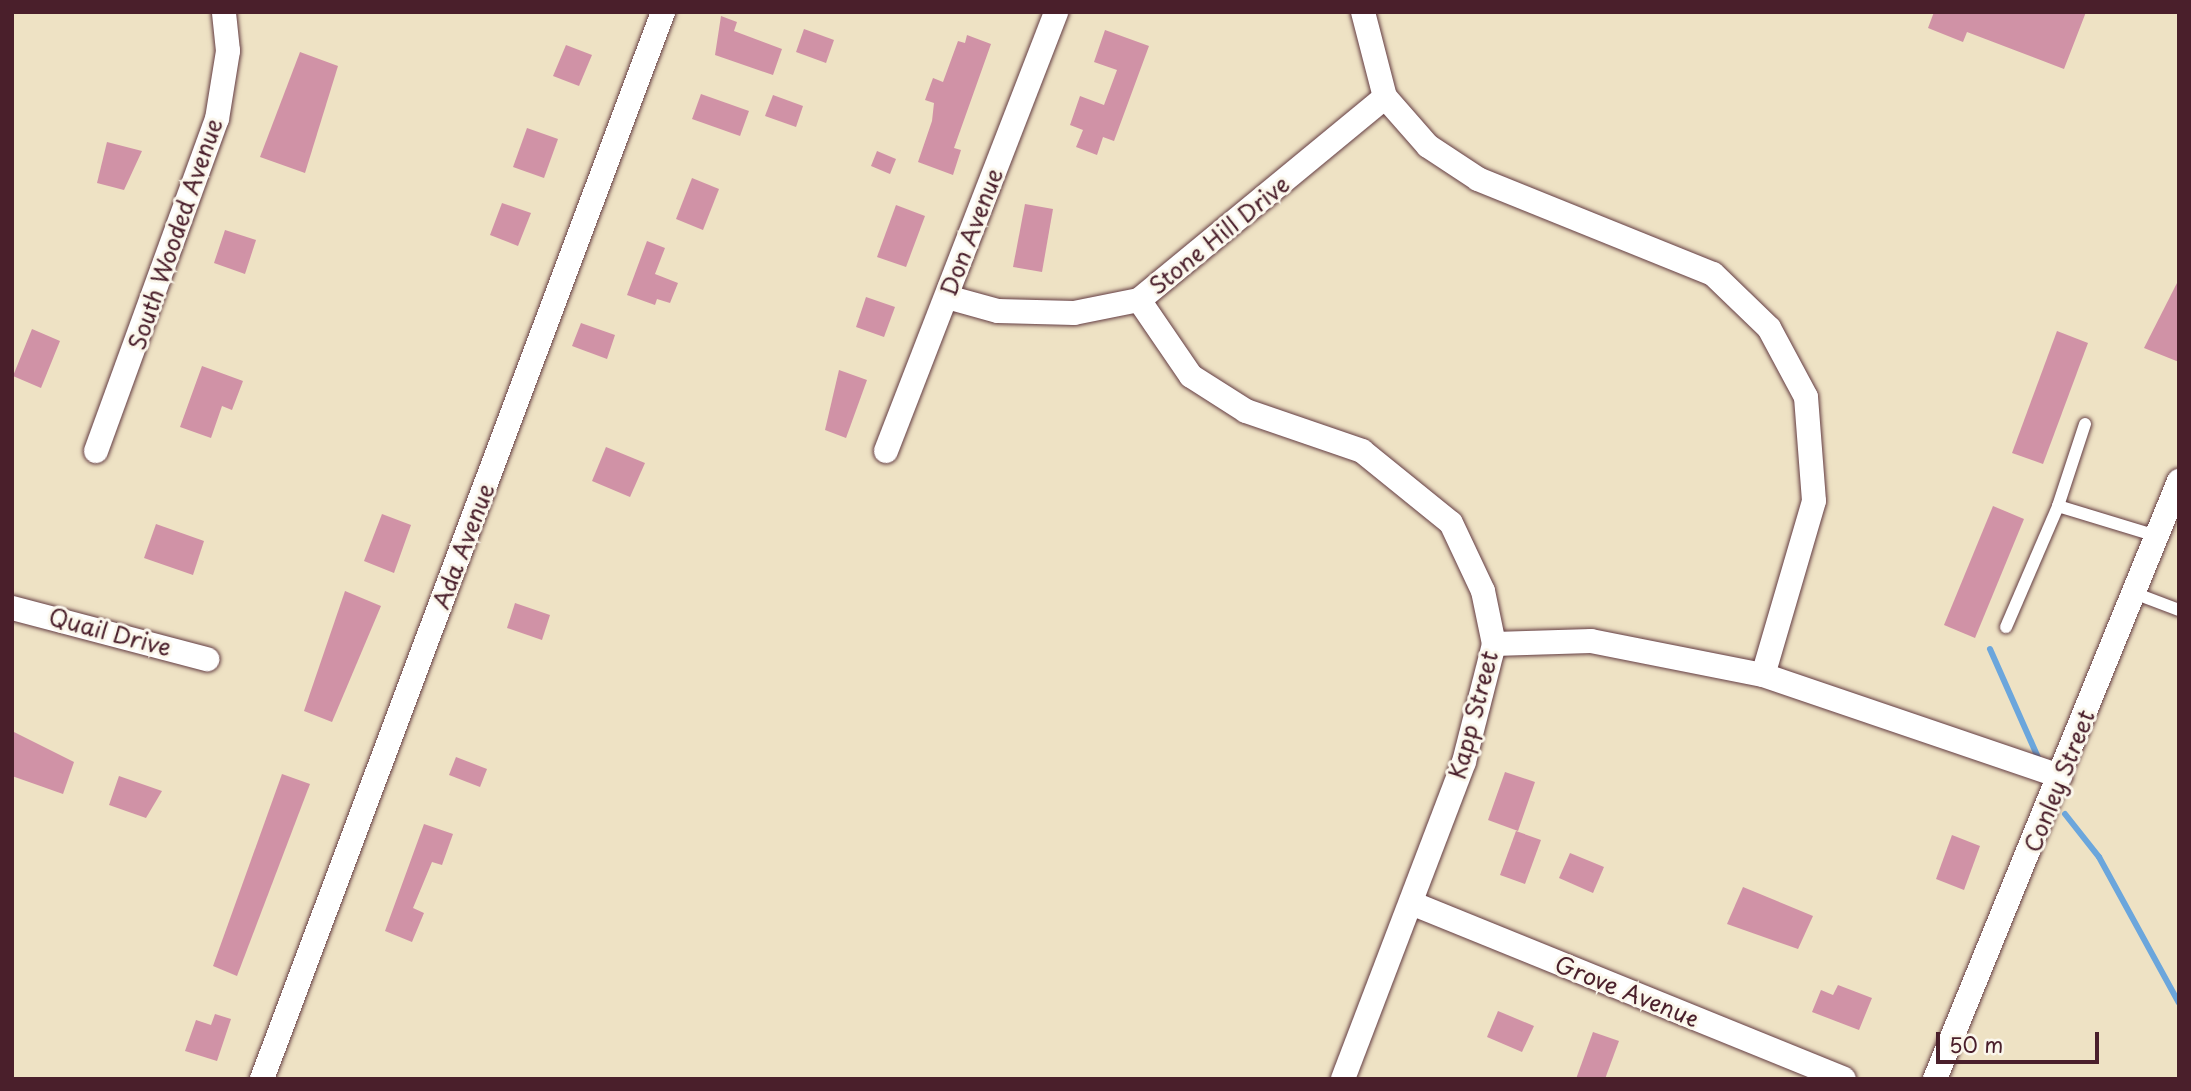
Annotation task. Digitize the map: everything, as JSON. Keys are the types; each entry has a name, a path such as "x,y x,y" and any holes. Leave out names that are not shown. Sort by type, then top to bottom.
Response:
{"street":[{"name":"South Wooded Avenue","path":"96,451 217,119 228,51 224,12"},
{"name":"Ada Avenue","path":"262,1079 663,12"},
{"name":"Don Avenue","path":"886,451 1056,12"},
{"path":"1363,12 1385,97 1428,146 1478,178 1713,274 1769,328 1806,397 1814,501 1763,675"},
{"name":"Stone Hill Drive","path":"947,296 998,311 1074,313 1139,300 1385,97"},
{"name":"Kapp Street","path":"1139,300 1191,376 1246,411 1362,452 1451,523 1483,591 1494,643 1464,762 1343,1079"},
{"name":"Conley Street","path":"1935,1079 2179,481"},
{"name":"Quail Drive","path":"12,608 207,659"},
{"path":"1494,643 1591,641 1763,675 2060,776"},
{"name":"Grove Avenue","path":"1410,903 1844,1079"}],"lane":[{"path":"2007,627 2058,506 2085,424"},
{"path":"2058,506 2157,536"},
{"path":"2134,593 2179,610"}],"building":[{"path":"1934,12 2086,12 2064,69 1967,32 1963,42 1928,28"},
{"path":"721,16 737,22 734,31 782,49 773,75 715,55"},
{"path":"804,29 834,40 826,63 796,52"},
{"path":"1105,30 1149,46 1114,141 1103,137 1097,155 1076,147 1083,130 1070,125 1080,96 1104,105 1117,70 1094,62"},
{"path":"967,35 991,44 954,148 961,150 953,175 918,162 932,121 934,103 925,100 933,78 943,82 958,41 965,43"},
{"path":"566,45 592,55 579,86 553,76"},
{"path":"300,52 338,66 305,173 260,157"},
{"path":"701,94 749,111 740,136 692,119"},
{"path":"773,95 803,106 796,127 765,116"},
{"path":"527,128 558,139 544,178 513,167"},
{"path":"107,142 142,151 124,190 97,183"},
{"path":"877,151 896,159 890,174 871,166"},
{"path":"692,178 719,189 703,230 676,219"},
{"path":"502,203 531,213 518,246 490,235"},
{"path":"1025,204 1053,209 1042,272 1013,267"},
{"path":"896,205 925,216 906,267 877,257"},
{"path":"225,230 256,240 245,274 214,263"},
{"path":"647,241 665,248 655,274 678,283 670,303 657,299 655,305 627,295"},
{"path":"2179,282 2179,362 2144,348"},
{"path":"866,297 895,307 884,337 856,327"},
{"path":"581,323 615,335 607,359 572,346"},
{"path":"32,329 60,341 41,388 13,376"},
{"path":"2057,331 2088,343 2043,464 2012,453"},
{"path":"202,366 243,381 232,410 222,406 211,438 180,427"},
{"path":"839,370 867,380 846,438 825,430"},
{"path":"606,447 645,463 630,497 592,481"},
{"path":"1993,506 2024,519 1975,638 1944,625"},
{"path":"382,514 411,525 394,573 364,561"},
{"path":"156,524 204,541 193,575 144,558"},
{"path":"345,591 381,606 332,722 304,711"},
{"path":"515,603 550,615 542,640 507,628"},
{"path":"12,731 74,762 63,794 12,776"},
{"path":"456,757 487,769 480,787 449,775"},
{"path":"1505,772 1535,782 1518,831 1488,820"},
{"path":"282,774 310,784 237,976 213,966"},
{"path":"119,776 162,791 146,818 109,805"},
{"path":"424,824 453,834 442,865 432,862 413,908 424,913 412,942 385,931"},
{"path":"1516,831 1541,840 1525,884 1500,875"},
{"path":"1952,835 1980,846 1964,890 1936,879"},
{"path":"1570,853 1604,867 1593,893 1559,878"},
{"path":"1743,887 1813,916 1798,949 1727,924"},
{"path":"1838,985 1872,998 1859,1030 1812,1012 1821,990 1833,995"},
{"path":"1498,1011 1534,1026 1522,1052 1487,1037"},
{"path":"215,1014 231,1019 217,1061 185,1051 196,1020 211,1025"},
{"path":"1593,1032 1619,1041 1605,1079 1576,1079"}],"waterway":[{"path":"1990,649 2040,762"},
{"path":"2065,814 2099,857 2179,1003"}]}
